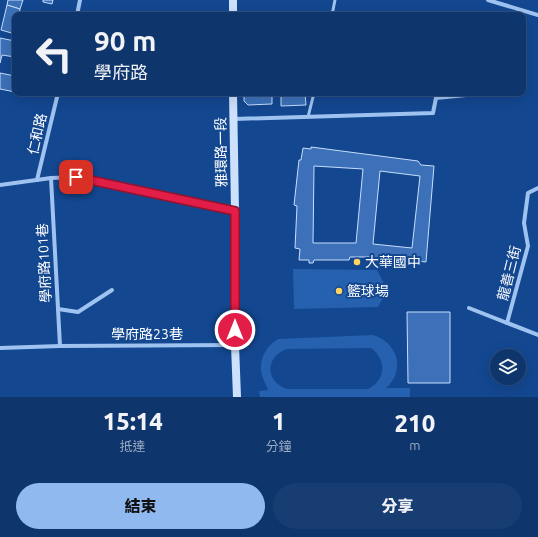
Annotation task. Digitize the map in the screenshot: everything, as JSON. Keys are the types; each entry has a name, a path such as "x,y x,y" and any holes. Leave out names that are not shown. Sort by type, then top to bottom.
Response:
{"street":[{"path":"78,12 80,0"},
{"path":"233,0 233,12"},
{"path":"488,0 538,15"},
{"name":"仁和路","path":"37,180 57,96"},
{"name":"雅環路一段","path":"233,96 235,345 237,397"},
{"path":"233,119 433,113 436,98 456,96"},
{"path":"0,186 50,178 76,177 235,211"},
{"name":"學府路101巷","path":"50,178 60,346"},
{"name":"龍善三街","path":"507,323 528,246 524,223 528,193 538,188"},
{"path":"58,309 78,312 112,290"},
{"path":"469,308 538,335"},
{"name":"學府路23巷","path":"0,348 60,346 235,345"}],"lane":[{"path":"333,12 335,0"},
{"path":"308,117 313,96"}],"shaded area":[{"name":"籃球場","path":"293,269 377,270 385,285 384,296 378,307 294,309"},
{"path":"373,335 380,338 390,346 394,352 397,364 394,378 386,388 410,388 410,397 260,397 259,391 268,390 261,372 263,356 269,346 278,339","holes":["371,348 376,353 382,364 381,375 374,385 368,389 287,389 280,386 275,381 270,369 275,357 280,352 287,349"]}],"building":[{"path":"8,0 23,0 20,9 7,5"},
{"path":"43,0 53,0 52,4 43,2"},
{"path":"7,5 20,9 20,12 12,12 12,33 1,30"},
{"path":"0,38 12,40 12,57 2,55 0,63"},
{"path":"0,73 12,75 12,91 0,89"},
{"path":"244,96 272,96 272,104 248,105 244,101"},
{"path":"281,96 305,96 306,105 281,106"},
{"path":"311,147 418,161 421,165 434,166 426,262 407,260 406,264 369,260 370,257 350,257 349,260 314,260 313,263 309,263 309,260 299,260 300,249 295,248 297,206 294,205 299,160 301,160 303,148 311,149","holes":["314,166 363,169 356,243 313,243","380,171 420,176 412,248 373,244"]},
{"path":"407,312 450,312 450,383 408,383"}],"place":[{"name":"大華國中","path":"357,262"},
{"name":"籃球場","path":"339,291"}],"route":[{"path":"76,177 235,211 235,330"}]}
